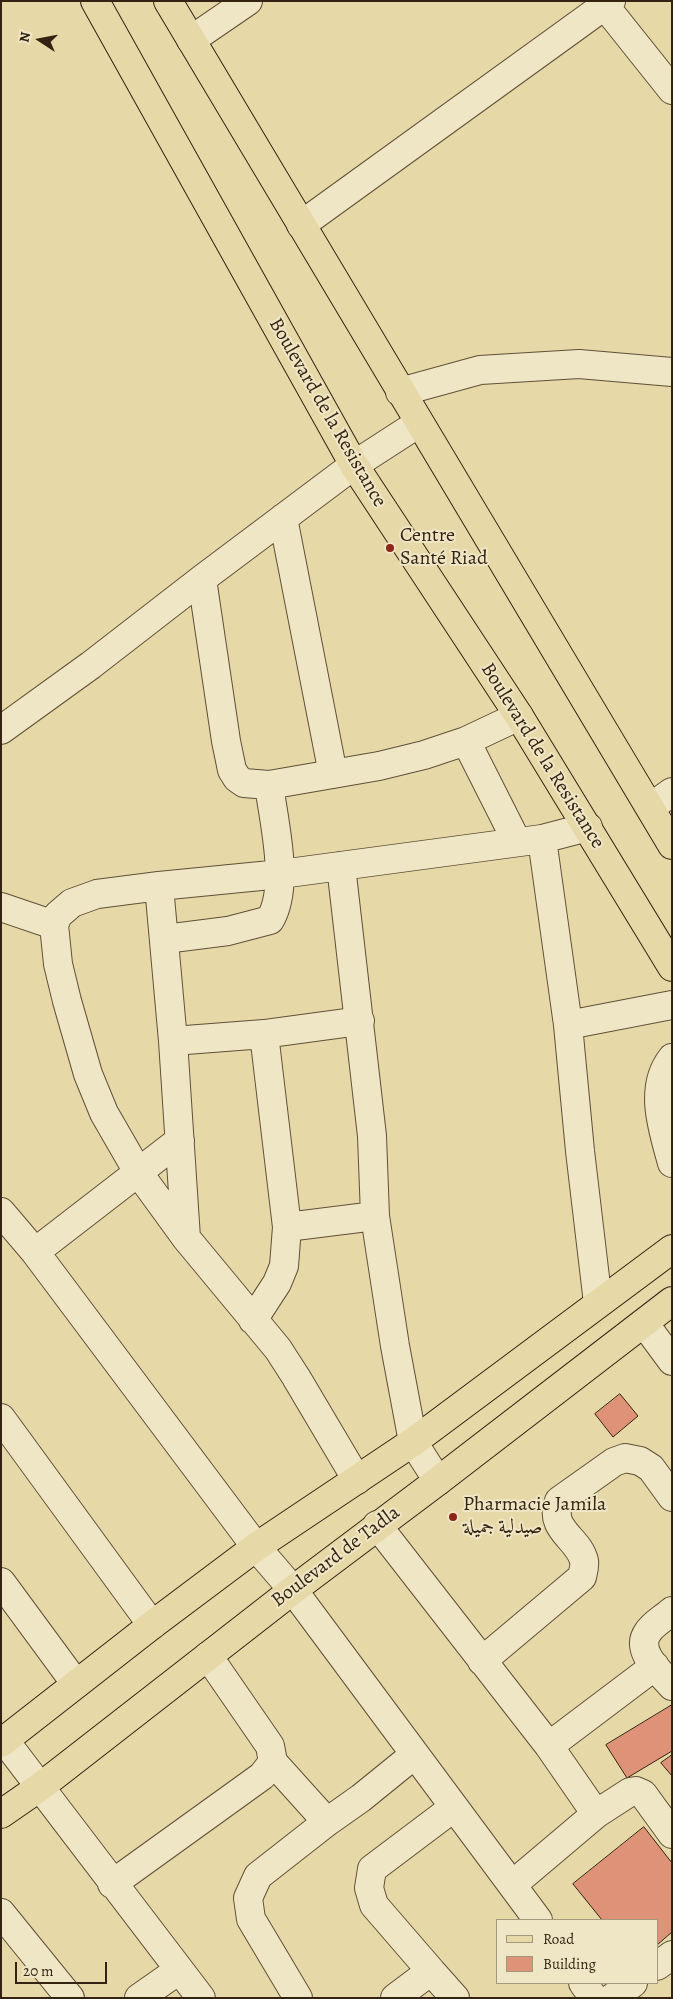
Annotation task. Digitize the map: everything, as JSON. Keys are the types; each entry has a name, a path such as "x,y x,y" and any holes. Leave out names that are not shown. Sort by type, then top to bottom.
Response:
{"main road":[{"name":"Boulevard de la Resistance","path":"95,1 354,465 520,716 672,967"},
{"path":"168,1 419,423 661,799 672,845"},
{"path":"3,1742 152,1625 256,1547 413,1442 672,1249"},
{"name":"Boulevard de Tadla","path":"1,1814 40,1787 377,1525 438,1481 672,1301"}],"street":[{"path":"191,40 248,1"},
{"path":"301,225 608,3 672,90"},
{"path":"400,392 480,370 579,364 672,372"},
{"path":"1,730 91,665 354,465 419,423"},
{"path":"283,518 333,774"},
{"path":"202,579 226,741 232,770 237,778 244,783 269,784 406,760 466,741 520,716"},
{"path":"466,741 529,841 568,1025 580,1151 598,1303"},
{"path":"164,938 228,931 270,920 276,910 280,897 280,874 269,784"},
{"path":"357,1480 278,1349 186,1238 138,1172 104,1113 88,1074 58,964 54,925 58,915 72,903 97,894 280,874 529,841 588,827"},
{"path":"341,866 372,1136 375,1216 394,1346 413,1442 438,1481"},
{"path":"159,886 173,1040 186,1238"},
{"path":"1,907 54,925"},
{"path":"568,1025 672,1005"},
{"path":"173,1040 264,1034 360,1020"},
{"path":"253,1320 277,1282 284,1266 288,1227 264,1034"},
{"path":"672,1058 664,1068 658,1092 664,1133 672,1163"},
{"path":"35,1252 180,1140"},
{"path":"1,1212 35,1252 256,1547 293,1590 537,1919"},
{"path":"288,1227 375,1216"},
{"path":"644,1323 672,1361"},
{"path":"1,1418 152,1625"},
{"path":"482,1661 582,1577 584,1559 557,1520 556,1510 559,1501 614,1462 625,1458 640,1461 651,1468 672,1497"},
{"path":"377,1525 549,1746 596,1814"},
{"path":"4,1593 76,1684"},
{"path":"549,1746 663,1676 648,1656 644,1646 644,1638 648,1631 672,1611"},
{"path":"208,1656 270,1746 273,1762 326,1822"},
{"path":"3,1742 40,1787 112,1884 201,1998"},
{"path":"298,1998 251,1919 248,1898 258,1876 414,1755"},
{"path":"112,1884 262,1776 273,1762"},
{"path":"512,1885 596,1814 625,1795 636,1791 648,1800 672,1834"},
{"path":"454,1808 372,1869 369,1888 374,1905 455,1998"},
{"path":"1,1913 70,1998"},
{"path":"658,1965 672,1955"},
{"path":"139,1998 179,1970"},
{"path":"395,1998 431,1971"},
{"path":"584,1984 594,1998"},
{"path":"612,1998 632,1984"}],"building":[{"path":"620,1394 638,1416 613,1437 595,1414"},
{"path":"672,1705 672,1751 627,1778 606,1745"},
{"path":"672,1755 672,1776 661,1763"},
{"path":"644,1827 672,1863 672,1932 658,1944 658,1919 601,1919 573,1884"}],"place":[{"name":"Centre Santé Riad","path":"390,548"},
{"name":"Pharmacie Jamila صيدلية جميلة","path":"453,1517"}]}
